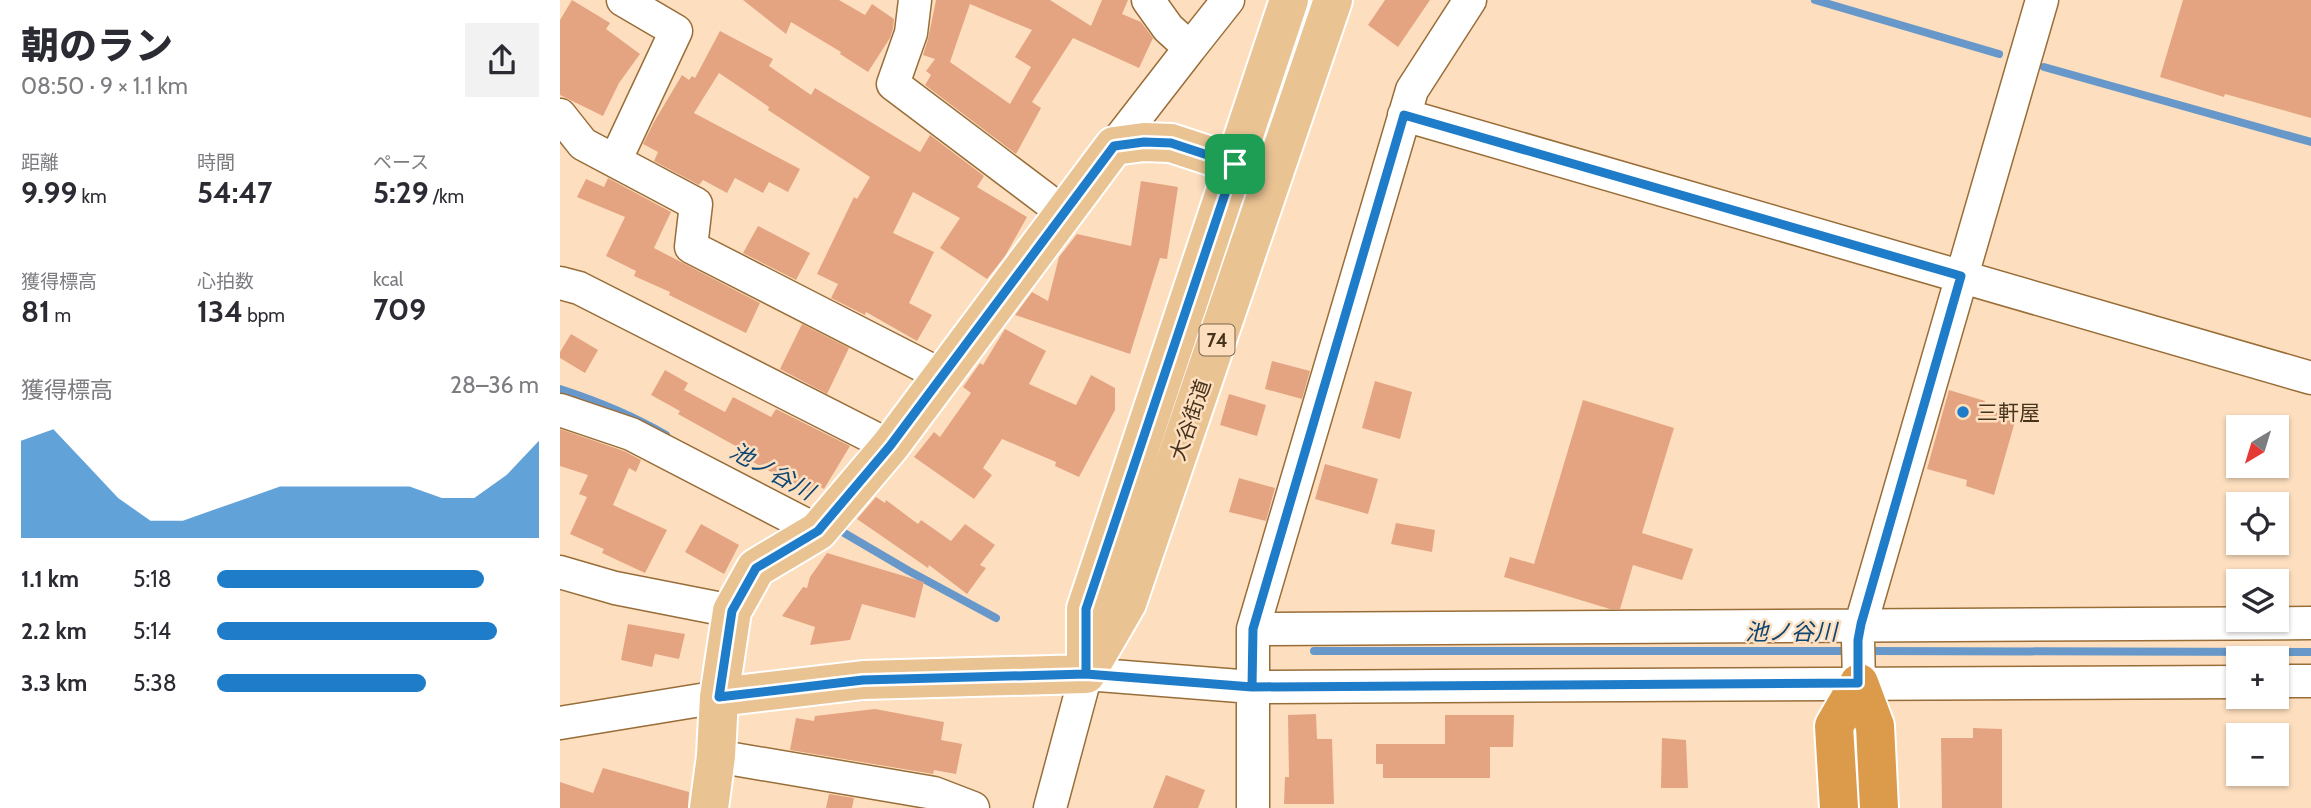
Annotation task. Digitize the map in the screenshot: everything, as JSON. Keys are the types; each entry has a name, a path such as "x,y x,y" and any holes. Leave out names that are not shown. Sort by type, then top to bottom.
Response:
{"highway":[{"path":"1839,808 1835,726 1859,654"},
{"path":"1859,654 1875,726 1879,808"}],"main road":[{"name":"大谷街道","path":"1086,674 1086,609 1289,0"},
{"name":"大谷街道","path":"1086,674 1127,603 1333,0"},
{"path":"709,808 716,757 719,697 732,611 756,568 825,523 890,446 1114,146 1144,142 1171,143 1235,164"},
{"path":"719,697 863,680 1086,674"}],"street":[{"path":"615,161 676,32 623,0"},
{"path":"915,0 911,33 893,84 1064,213"},
{"path":"1148,0 1168,28 1190,48"},
{"path":"1114,146 1228,0"},
{"path":"1253,808 1253,629 1412,90 1470,0"},
{"path":"1859,654 1961,276 2042,0"},
{"path":"560,115 583,144 696,204 691,247 943,376"},
{"path":"1404,115 2311,378"},
{"path":"560,283 579,288 890,446"},
{"path":"560,410 631,434 825,523"},
{"path":"560,572 615,588 732,611"},
{"path":"1050,808 1086,674 1252,687 1859,654 2311,623"},
{"path":"1253,629 1859,654 2226,681"},
{"path":"2289,681 2311,681"},
{"path":"560,723 719,697"},
{"path":"716,757 934,793 973,808"}],"building":[{"path":"572,0 610,23 606,29 640,54 619,83 603,116 560,95 560,20"},
{"path":"743,0 839,0 865,15 872,4 894,19 893,29 868,72 791,22 786,34"},
{"path":"936,0 1050,0 1091,26 1102,0 1128,0 1122,14 1141,22 1153,38 1139,68 1073,38 1032,102 1041,108 1016,154 925,85 931,75 926,71 935,59 923,55","holes":["970,4 1032,30 1015,57 1031,67 1010,104 950,62"]},
{"path":"1385,0 1430,0 1398,47 1368,25"},
{"path":"2183,0 2311,0 2311,118 2225,94 2224,97 2160,77"},
{"path":"720,31 773,59 769,66 811,95 815,88 920,152 930,135 984,176 977,187 1027,217 1005,256 987,279 940,248 960,218 913,192 893,233 934,252 909,303 932,315 917,341 866,312 865,315 831,298 838,284 817,274 854,197 857,199 870,177 768,110 769,107 719,73 694,113 800,169 788,192 769,182 763,193 735,178 727,193 703,180 699,185 654,161 658,152 643,144 682,75 689,80 692,76 695,78"},
{"path":"608,178 671,212 654,248 760,303 746,333 634,276 636,271 606,256 625,217 577,197 586,179 604,187"},
{"path":"1141,181 1178,187 1167,259 1160,258 1130,354 1015,315 1032,292 1048,301 1059,257 1077,234 1131,246"},
{"path":"758,226 810,253 796,280 743,253"},
{"path":"802,324 849,348 827,394 780,369"},
{"path":"1005,329 1046,351 1029,384 1076,405 1091,375 1115,388 1115,410 1079,477 1055,466 1056,462 1002,439 983,468 992,475 974,499 914,457 934,432 940,437 971,393 963,387 980,363 983,365"},
{"path":"571,334 598,350 585,373 560,358 560,352"},
{"path":"1272,361 1310,371 1302,399 1265,389"},
{"path":"665,370 688,383 684,390 725,412 733,397 771,417 776,409 850,446 824,489 815,484 810,493 738,454 741,449 678,414 680,411 651,395"},
{"path":"1375,381 1412,392 1400,439 1362,428"},
{"path":"1949,390 1985,401 1983,409 2016,418 1994,495 1966,486 1967,480 1927,469"},
{"path":"1229,394 1266,405 1257,436 1220,425"},
{"path":"1583,400 1674,428 1642,533 1693,549 1682,580 1633,565 1620,609 1610,609 1504,577 1510,557 1534,564"},
{"path":"560,429 624,451 641,460 636,472 629,468 613,505 667,530 645,573 602,553 604,549 570,534 587,497 579,494 588,475 560,466"},
{"path":"1325,464 1378,479 1368,514 1315,499"},
{"path":"1239,478 1275,488 1266,521 1229,512"},
{"path":"876,497 885,503 886,500 918,524 921,520 951,541 965,524 995,545 980,565 986,568 967,594 929,565 928,568 857,519"},
{"path":"1396,523 1435,530 1432,552 1391,544"},
{"path":"701,524 739,545 724,574 685,552"},
{"path":"827,553 924,582 915,618 862,604 850,640 810,645 815,627 782,616 803,587 807,588 810,577"},
{"path":"628,624 685,634 679,659 655,654 652,667 621,660"},
{"path":"875,709 944,722 941,740 962,744 956,774 934,770 933,774 790,750 796,718 814,721 815,716"},
{"path":"1316,714 1317,739 1332,739 1334,804 1284,804 1285,777 1289,777 1288,715"},
{"path":"1445,715 1514,715 1513,747 1490,747 1490,778 1383,778 1383,764 1376,764 1376,744 1445,744"},
{"path":"1973,728 2002,729 2002,808 1942,808 1941,738 1973,738"},
{"path":"1662,738 1686,740 1688,788 1661,788"},
{"path":"603,768 689,792 688,808 560,808 560,782 593,793"},
{"path":"1166,775 1205,790 1198,808 1153,808"},
{"path":"829,794 854,798 852,808 826,808"}],"waterway":[{"path":"1815,0 1999,54"},
{"path":"2044,67 2311,142"},
{"name":"池ノ谷川","path":"560,389 614,409 666,435"},
{"name":"池ノ谷川","path":"834,527 996,618"},
{"name":"池ノ谷川","path":"1314,651 1853,651"},
{"name":"池ノ谷川","path":"1866,651 2311,652"}],"place":[{"name":"三軒屋","path":"1963,412"}],"route":[{"path":"1235,164 1086,609 1086,674 1252,687 1858,683 1858,640 1861,624 1961,276 1404,115 1253,629 1252,687 1169,680 1086,674 863,680 719,697 732,611 756,568 818,531 890,446 1114,146 1144,142 1171,143 1235,164"}]}
